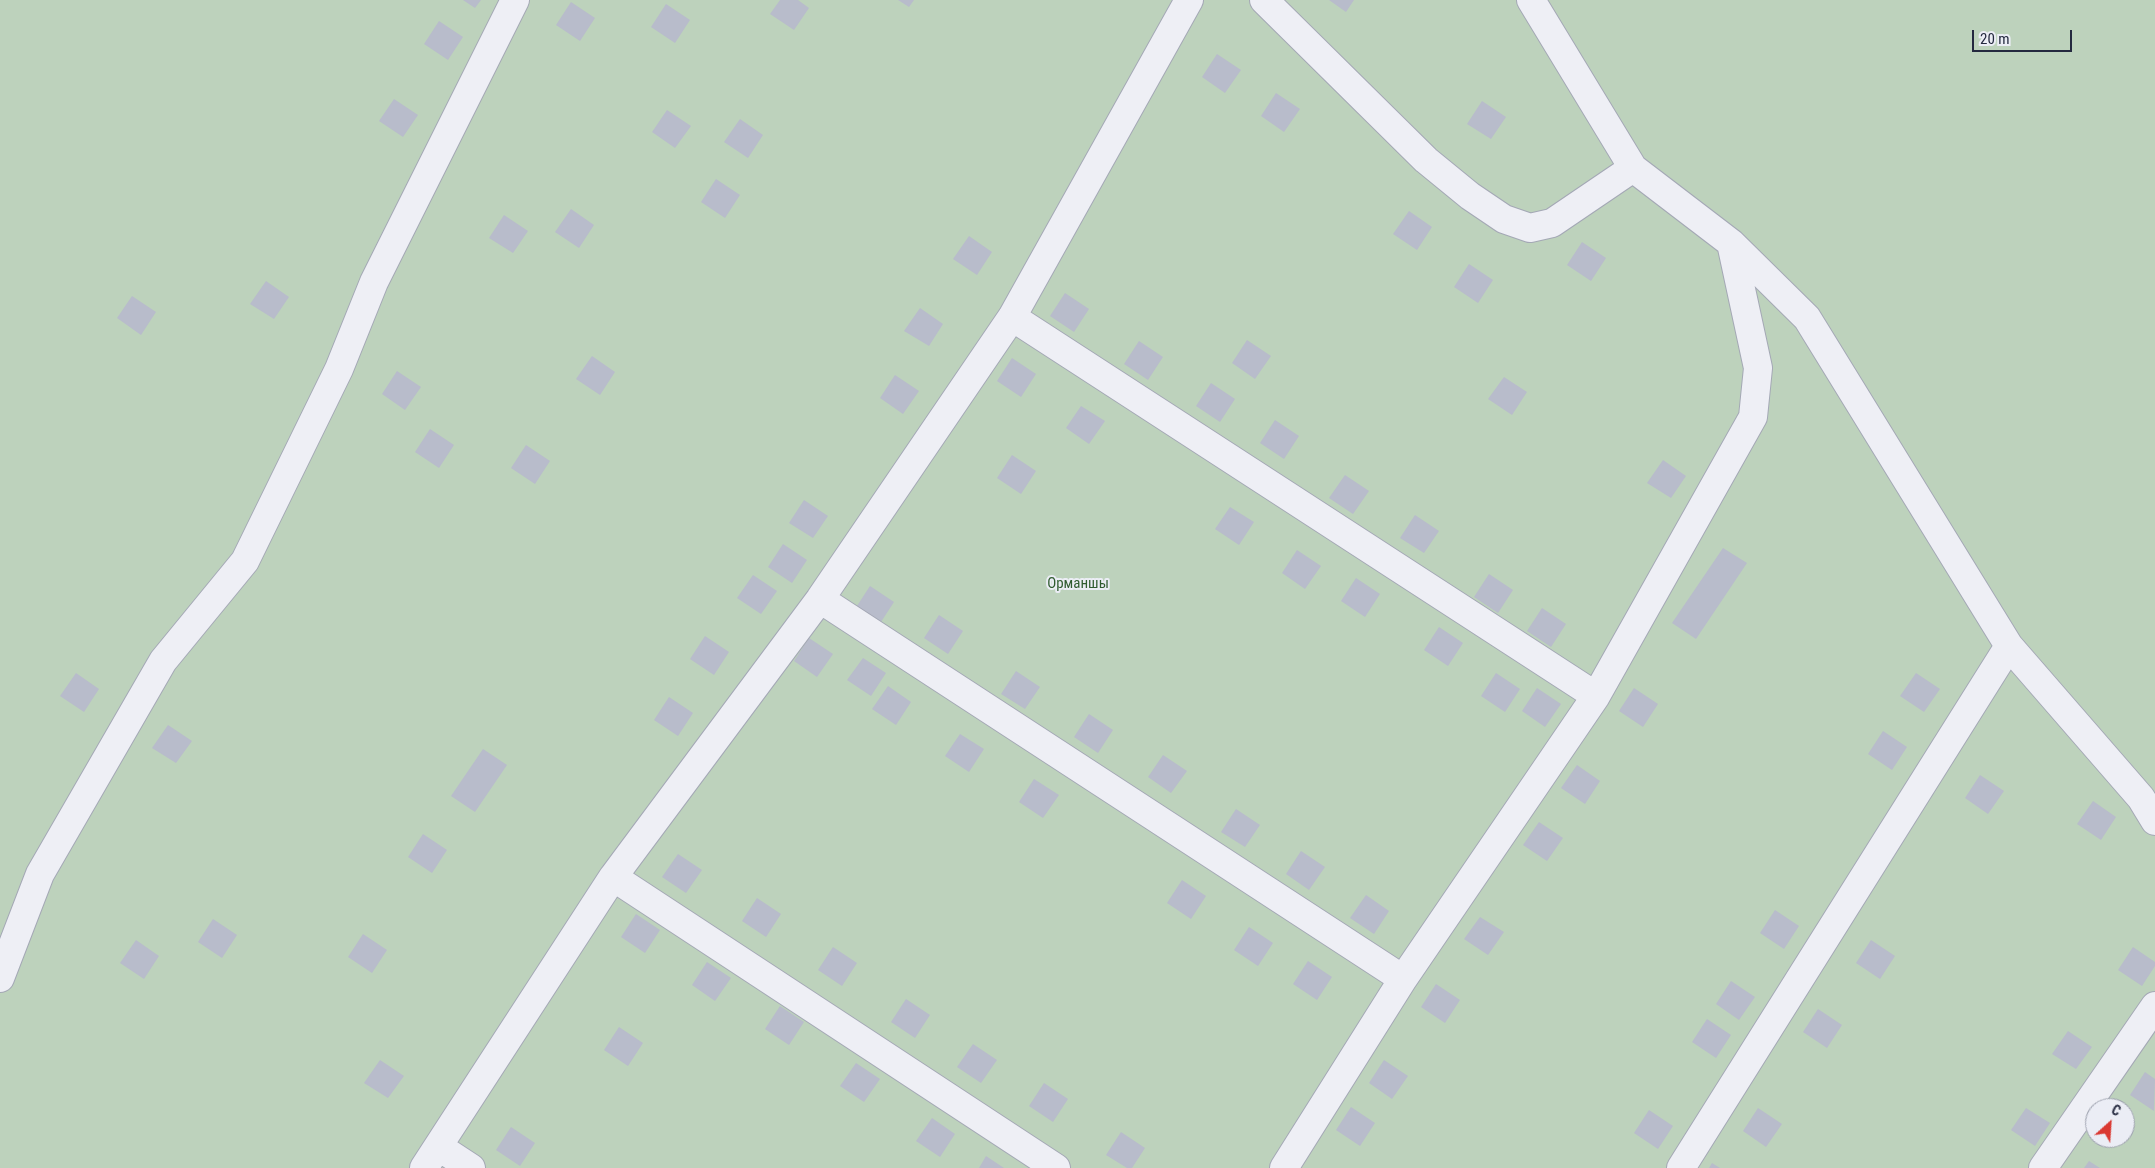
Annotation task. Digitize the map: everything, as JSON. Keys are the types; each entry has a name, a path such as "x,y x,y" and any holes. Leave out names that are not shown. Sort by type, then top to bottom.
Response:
{"street":[{"path":"0,978 40,874 158,669 245,561 339,369 374,282 515,0"},
{"path":"471,1168 432,1157 613,877 820,599 1012,318 1189,0"},
{"path":"1264,0 1426,160 1470,196 1504,219 1530,228 1552,223 1633,168"},
{"path":"1531,0 1633,168 1731,243 1808,318 2009,646 2142,798 2155,821"},
{"path":"1284,1168 1403,979 1596,696 1753,417 1758,368 1731,243"},
{"path":"1012,318 1596,696"},
{"path":"820,599 1403,979"},
{"path":"1681,1168 2009,646"},
{"path":"613,877 1056,1168"},
{"path":"2043,1168 2155,1006"}],"green space":[{"name":"Орманшы","path":"0,0 2155,0 2155,1168 0,1168"}],"building":[{"path":"463,0 481,0 475,8"},
{"path":"780,0 798,0 809,8 794,30 770,14"},
{"path":"898,0 914,0 909,7"},
{"path":"1329,0 1354,0 1346,12"},
{"path":"571,2 595,18 580,41 556,25"},
{"path":"666,4 690,20 675,43 651,27"},
{"path":"439,21 463,37 448,60 424,44"},
{"path":"1217,54 1241,70 1225,93 1202,77"},
{"path":"1276,93 1300,109 1284,132 1261,116"},
{"path":"394,99 418,115 403,137 379,121"},
{"path":"1482,101 1506,117 1491,139 1467,124"},
{"path":"667,110 691,126 675,148 652,132"},
{"path":"740,119 763,135 748,158 724,142"},
{"path":"716,179 740,195 725,218 701,202"},
{"path":"571,209 594,225 579,248 555,232"},
{"path":"1409,211 1432,227 1417,250 1393,234"},
{"path":"504,215 528,231 513,253 489,238"},
{"path":"969,236 992,252 977,275 953,259"},
{"path":"1582,242 1606,258 1591,281 1567,265"},
{"path":"1469,264 1493,280 1478,303 1454,287"},
{"path":"266,281 289,297 274,319 250,304"},
{"path":"1065,293 1089,309 1074,332 1050,316"},
{"path":"132,296 156,312 141,335 117,318"},
{"path":"920,308 943,324 929,346 904,331"},
{"path":"1247,340 1271,356 1255,379 1232,363"},
{"path":"1139,341 1163,357 1148,380 1124,364"},
{"path":"592,356 615,372 600,395 576,379"},
{"path":"1012,358 1036,374 1021,397 997,381"},
{"path":"397,371 421,387 405,410 382,394"},
{"path":"895,375 919,391 903,414 880,398"},
{"path":"1504,377 1527,392 1512,415 1488,399"},
{"path":"1211,383 1235,399 1220,422 1196,406"},
{"path":"1081,406 1105,421 1089,444 1066,428"},
{"path":"1275,420 1299,436 1284,459 1260,443"},
{"path":"430,429 454,445 439,468 415,452"},
{"path":"526,445 550,461 535,484 511,468"},
{"path":"1012,455 1036,471 1021,494 997,478"},
{"path":"1663,460 1686,476 1671,498 1647,483"},
{"path":"1345,475 1369,491 1353,514 1329,498"},
{"path":"804,500 828,516 813,538 789,523"},
{"path":"1230,507 1254,522 1239,545 1215,529"},
{"path":"1415,515 1439,531 1424,553 1400,538"},
{"path":"783,544 807,560 792,583 768,567"},
{"path":"1723,548 1747,563 1696,639 1672,623"},
{"path":"1297,550 1321,566 1305,589 1282,573"},
{"path":"1489,574 1513,590 1498,613 1474,597"},
{"path":"753,575 777,591 761,614 737,598"},
{"path":"1356,578 1380,594 1365,617 1341,601"},
{"path":"870,586 894,602 879,625 855,609"},
{"path":"1542,608 1566,624 1551,647 1527,631"},
{"path":"939,615 963,631 948,654 924,638"},
{"path":"1439,627 1463,643 1448,666 1424,650"},
{"path":"705,636 729,652 714,675 690,659"},
{"path":"809,638 833,654 817,677 794,661"},
{"path":"863,658 886,673 871,696 847,680"},
{"path":"1016,671 1040,687 1025,709 1001,694"},
{"path":"76,673 99,689 84,712 60,696"},
{"path":"1496,673 1520,689 1505,712 1481,696"},
{"path":"1916,673 1940,689 1924,712 1900,696"},
{"path":"888,686 911,702 896,725 872,709"},
{"path":"1537,688 1561,704 1545,727 1522,711"},
{"path":"1634,688 1658,704 1643,727 1619,711"},
{"path":"669,697 693,713 678,736 654,720"},
{"path":"1089,714 1113,730 1098,753 1074,737"},
{"path":"168,725 192,741 176,763 152,748"},
{"path":"1883,731 1907,747 1892,770 1868,754"},
{"path":"960,734 984,749 969,772 945,756"},
{"path":"483,749 507,765 475,812 451,796"},
{"path":"1163,755 1187,771 1171,793 1148,777"},
{"path":"1577,765 1600,781 1585,804 1561,788"},
{"path":"1980,775 2004,791 1988,814 1965,798"},
{"path":"1034,779 1059,795 1043,818 1019,802"},
{"path":"2093,801 2116,817 2101,840 2077,824"},
{"path":"1236,809 1260,825 1245,847 1221,832"},
{"path":"1539,822 1563,838 1547,861 1523,845"},
{"path":"423,834 447,850 432,873 408,857"},
{"path":"1301,851 1325,867 1309,890 1286,874"},
{"path":"678,854 702,870 686,893 662,877"},
{"path":"1182,880 1206,896 1191,919 1167,903"},
{"path":"1366,895 1389,911 1374,934 1350,918"},
{"path":"757,898 781,914 766,937 742,921"},
{"path":"1775,910 1799,926 1784,949 1760,933"},
{"path":"636,914 660,930 645,953 621,937"},
{"path":"1480,917 1504,932 1488,955 1464,939"},
{"path":"213,919 237,935 222,958 198,942"},
{"path":"1249,927 1273,943 1258,966 1234,950"},
{"path":"363,934 387,950 372,973 348,957"},
{"path":"136,940 159,956 144,979 120,963"},
{"path":"1871,940 1895,956 1880,979 1856,963"},
{"path":"833,947 857,963 842,986 818,970"},
{"path":"2133,947 2155,962 2155,966 2142,986 2118,970"},
{"path":"1308,961 1332,977 1317,1000 1293,984"},
{"path":"707,962 731,978 715,1001 692,985"},
{"path":"1731,981 1755,997 1739,1020 1716,1004"},
{"path":"1436,984 1460,1000 1445,1023 1421,1007"},
{"path":"906,999 930,1015 915,1038 891,1022"},
{"path":"780,1006 804,1022 789,1045 765,1029"},
{"path":"1818,1009 1842,1025 1827,1048 1803,1032"},
{"path":"1707,1019 1731,1035 1716,1058 1692,1042"},
{"path":"619,1027 643,1043 628,1066 604,1050"},
{"path":"2068,1031 2092,1047 2076,1069 2052,1054"},
{"path":"973,1044 997,1060 981,1083 957,1067"},
{"path":"380,1060 404,1076 388,1098 364,1083"},
{"path":"1384,1060 1408,1076 1392,1099 1369,1083"},
{"path":"856,1063 880,1079 864,1102 840,1086"},
{"path":"2145,1072 2155,1079 2154,1111 2130,1095"},
{"path":"1044,1083 1068,1099 1053,1122 1029,1106"},
{"path":"1351,1107 1375,1123 1360,1146 1336,1130"},
{"path":"1758,1108 1782,1124 1766,1147 1743,1131"},
{"path":"2026,1108 2050,1123 2035,1146 2011,1130"},
{"path":"1649,1110 1673,1126 1658,1149 1634,1133"},
{"path":"932,1118 955,1134 940,1157 916,1141"},
{"path":"511,1127 535,1143 520,1166 496,1150"},
{"path":"1121,1132 1145,1148 1132,1168 1127,1168 1106,1155"},
{"path":"986,1156 1004,1168 979,1168"},
{"path":"2089,1161 2100,1168 2084,1168"},
{"path":"1712,1163 1720,1168 1709,1168"}]}
